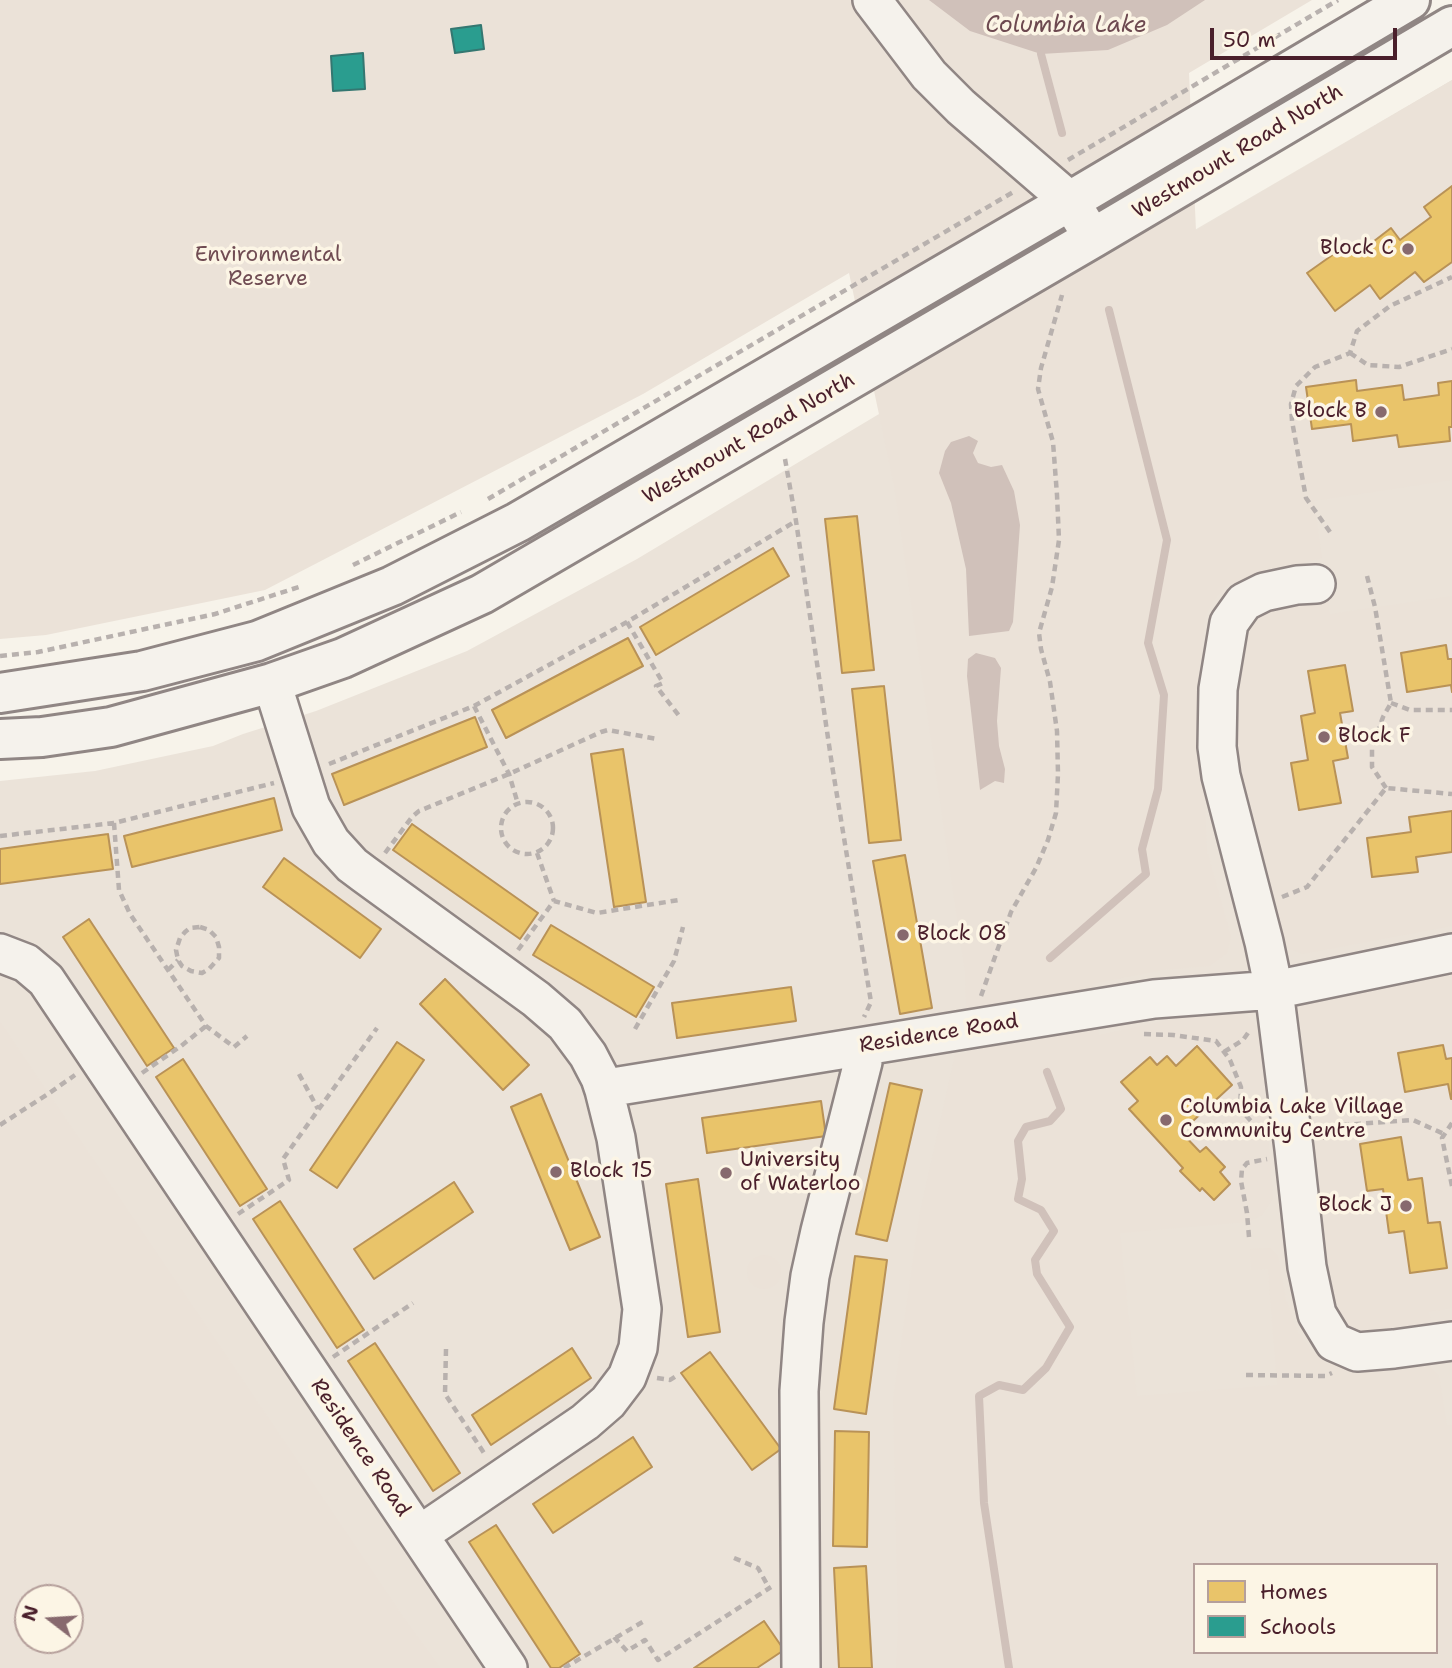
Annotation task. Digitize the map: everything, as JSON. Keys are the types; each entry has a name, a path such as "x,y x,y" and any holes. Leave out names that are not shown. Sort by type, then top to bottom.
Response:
{"main road":[{"name":"Westmount Road North","path":"0,693 142,671 257,641 392,586 518,522 1410,0"},
{"name":"Westmount Road North","path":"0,739 42,737 111,727 272,684 344,658 482,594 1452,26"}],"street":[{"path":"872,0 929,75 961,107 1070,201 1093,238"},
{"path":"1316,583 1264,592 1244,603 1229,623 1218,690 1217,747 1221,776 1275,990 1307,1267 1317,1314 1334,1342 1357,1352 1452,1341"},
{"name":"Residence Road","path":"0,953 26,963 46,980 419,1535 600,1411 627,1377 634,1361 642,1309 616,1138 604,1090 588,1055 565,1024 547,1007 363,874 331,842 312,807 272,684"},
{"name":"Residence Road","path":"604,1090 1154,999 1275,990 1452,953"},
{"path":"801,1668 784,1587 804,1322 817,1242 863,1062 855,1048"},
{"path":"419,1535 508,1668"}],"path":[{"path":"485,501 1338,0"},
{"path":"1350,353 1357,331 1390,306 1452,277"},
{"path":"968,1030 1011,912 1036,868 1056,813 1057,731 1039,633 1052,587 1059,540 1053,442 1038,389 1041,368 1062,295"},
{"path":"1350,353 1368,365 1399,367 1452,349"},
{"path":"1330,532 1306,498 1291,404 1296,386 1315,367 1350,353"},
{"path":"785,459 871,1002 855,1048"},
{"path":"352,565 472,507"},
{"path":"329,764 474,706 627,622 796,521"},
{"path":"1367,576 1375,607 1391,703 1372,748 1372,767 1386,788"},
{"path":"0,656 38,652 215,614 303,585"},
{"path":"627,622 663,683 656,686 680,717"},
{"path":"1391,703 1410,710 1452,710"},
{"path":"474,706 509,774 518,804"},
{"path":"383,855 419,811 601,732 608,730 657,739"},
{"path":"0,836 114,823 281,781"},
{"path":"1255,908 1307,887 1386,788"},
{"path":"1386,788 1452,794"},
{"path":"518,804 535,804 549,815 552,823 550,841 537,852 529,854 513,850 503,838 501,830 505,814 518,804"},
{"path":"114,823 119,890 130,914 206,1026 234,1047 247,1037"},
{"path":"537,852 555,901"},
{"path":"555,901 597,913 679,900"},
{"path":"501,973 555,901"},
{"path":"635,1029 674,961 684,927"},
{"path":"190,928 209,930 216,937 219,958 209,969 202,973 191,971 178,960 176,950 180,938 190,928"},
{"path":"168,970 178,960"},
{"path":"118,1088 206,1026"},
{"path":"214,1231 289,1180 283,1158 377,1028"},
{"path":"1132,1033 1216,1041 1230,1060 1241,1087 1240,1109 1256,1127 1295,1155"},
{"path":"299,1074 318,1110"},
{"path":"0,1125 48,1094"},
{"path":"1249,1237 1241,1181 1242,1169 1247,1163 1295,1155 1342,1125 1413,1120 1444,1134"},
{"path":"1452,1123 1442,1138 1452,1186"},
{"path":"332,1357 412,1303"},
{"path":"446,1349 445,1394 491,1463"},
{"path":"1246,1375 1325,1376 1341,1369 1357,1352"},
{"path":"614,1637 627,1651 645,1640 659,1660 784,1587 758,1568 734,1558"},
{"path":"564,1668 646,1620"}],"shaded area":[{"name":"University of Waterloo","path":"1452,80 1452,1668 0,1668 0,781 95,771 213,746 316,711 467,651 637,559 879,414"}],"green space":[{"name":"Environmental Reserve","path":"0,0 1312,0 1189,73 1196,231 1452,80 1452,480 1314,501 1322,558 1226,585 1213,601 1205,617 1199,672 1207,851 1231,937 1227,953 1209,966 1163,970 1092,984 1099,1035 1192,1015 1231,1010 1249,1017 1260,1032 1273,1198 1261,1216 1248,1222 1120,1233 1137,1396 1277,1385 1268,1269 1251,1270 1250,1249 1270,1248 1278,1256 1286,1300 1298,1333 1312,1352 1326,1364 1352,1368 1423,1361 1439,1376 1447,1425 1452,1425 1452,1668 896,1668 898,1627 893,1399 919,1217 955,1055 967,1053 965,973 894,485 849,273 643,394 265,590 46,635 0,639"},
{"path":"1327,592 1330,614 1452,596 1452,926 1303,954 1288,948 1272,934 1230,751 1233,637 1263,605"},
{"path":"527,806 542,813 549,828 542,843 527,850 512,843 505,828 512,813"},
{"path":"198,927 214,934 221,950 214,966 198,973 182,966 175,950 182,934"},
{"path":"1452,967 1452,1308 1429,1312 1431,1323 1365,1334 1337,1325 1324,1300 1292,1034 1299,1011 1312,997"},
{"path":"0,1022 403,1617 440,1668 0,1668"},
{"path":"764,1255 776,1260 781,1272 776,1284 764,1289 752,1284 747,1272 752,1260"}],"water":[{"name":"Columbia Lake","path":"929,0 1205,0 1167,25 1108,50 1041,54 970,31"},
{"path":"969,436 978,441 973,453 978,463 991,467 1002,465 1014,491 1020,525 1013,622 1009,631 969,636 966,569 951,503 939,473 945,451 951,442"},
{"path":"976,653 995,658 1001,668 997,721 999,746 1005,769 1004,783 995,781 980,790 967,676 968,659"}],"building: Homes":[{"name":"Block C","path":"1452,186 1452,262 1424,282 1415,272 1380,299 1370,285 1335,311 1307,273 1348,244 1356,255 1391,228 1400,240 1431,217 1424,207"},
{"name":"Block B","path":"1356,380 1357,391 1402,385 1404,400 1439,395 1438,383 1452,381 1450,441 1399,447 1397,435 1353,441 1351,424 1312,429 1306,387"},
{"path":"857,516 874,670 842,673 825,519"},
{"path":"773,548 789,576 656,655 640,627"},
{"path":"628,638 643,666 506,738 492,710"},
{"path":"1446,645 1448,659 1452,659 1452,692 1451,685 1407,692 1401,653"},
{"name":"Block F","path":"1345,665 1353,711 1340,713 1348,758 1333,761 1341,803 1299,810 1291,763 1308,760 1301,716 1315,713 1308,671"},
{"path":"884,686 901,840 869,843 852,689"},
{"path":"475,717 487,747 344,805 332,774"},
{"path":"623,749 646,902 614,907 591,754"},
{"path":"274,798 282,830 132,867 124,836"},
{"path":"1452,811 1452,852 1416,857 1418,872 1372,877 1367,838 1411,832 1409,817"},
{"path":"412,824 538,913 520,939 393,850"},
{"path":"108,834 113,869 0,884 0,849"},
{"name":"Block 08","path":"905,855 932,1008 900,1014 873,861"},
{"path":"284,858 381,929 360,958 263,887"},
{"path":"89,919 174,1048 147,1066 63,937"},
{"path":"551,925 654,987 636,1017 533,955"},
{"path":"445,979 529,1065 503,1090 420,1004"},
{"path":"791,987 796,1021 677,1038 672,1003"},
{"path":"397,1042 424,1060 337,1188 310,1170"},
{"path":"1443,1045 1446,1059 1452,1058 1452,1099 1448,1084 1405,1092 1398,1053"},
{"name":"Columbia Lake Village Community Centre","path":"1197,1046 1232,1085 1181,1132 1200,1152 1206,1147 1225,1167 1220,1172 1230,1184 1214,1200 1202,1188 1200,1191 1180,1171 1183,1168 1129,1109 1138,1101 1121,1082 1150,1057 1157,1065 1167,1056 1176,1066"},
{"path":"183,1059 267,1189 240,1206 156,1077"},
{"path":"890,1083 922,1090 887,1241 856,1234"},
{"name":"Block 15","path":"541,1094 600,1237 570,1250 511,1107"},
{"path":"821,1101 826,1136 707,1153 702,1118"},
{"name":"Block J","path":"1401,1137 1408,1180 1422,1178 1428,1223 1440,1222 1447,1268 1410,1273 1404,1231 1389,1233 1383,1189 1367,1191 1360,1144"},
{"path":"698,1179 720,1332 688,1337 666,1184"},
{"path":"454,1182 473,1212 374,1279 354,1249"},
{"path":"280,1201 364,1330 337,1348 253,1219"},
{"path":"855,1256 887,1260 866,1414 834,1409"},
{"path":"375,1343 460,1473 433,1491 348,1361"},
{"path":"572,1348 591,1378 491,1445 472,1415"},
{"path":"710,1352 781,1449 752,1470 681,1373"},
{"path":"835,1431 869,1432 867,1547 833,1546"},
{"path":"633,1437 652,1467 553,1533 533,1504"},
{"path":"496,1525 580,1654 559,1668 551,1668 469,1542"},
{"path":"866,1566 872,1668 839,1668 834,1568"},
{"path":"764,1621 784,1650 757,1668 694,1668"}],"building: Schools":[{"path":"481,25 484,49 455,53 451,29"},
{"path":"363,53 365,89 333,91 331,56"}],"waterway":[{"path":"1041,54 1062,133"},
{"path":"1050,958 1146,874 1142,849 1158,789 1164,695 1148,643 1167,540 1109,310"},
{"path":"1009,1668 984,1503 979,1396 999,1385 1023,1390 1046,1368 1070,1327 1037,1274 1035,1260 1054,1231 1041,1210 1018,1199 1022,1179 1018,1141 1026,1127 1050,1121 1061,1109 1047,1072"}],"place":[{"name":"Block C","path":"1408,249"},
{"name":"Block B","path":"1381,412"},
{"name":"Block F","path":"1324,737"},
{"name":"Block 08","path":"903,935"},
{"name":"Columbia Lake Village Community Centre","path":"1166,1120"},
{"name":"Block 15","path":"556,1172"},
{"name":"University of Waterloo","path":"726,1173"},
{"name":"Block J","path":"1406,1206"}]}
